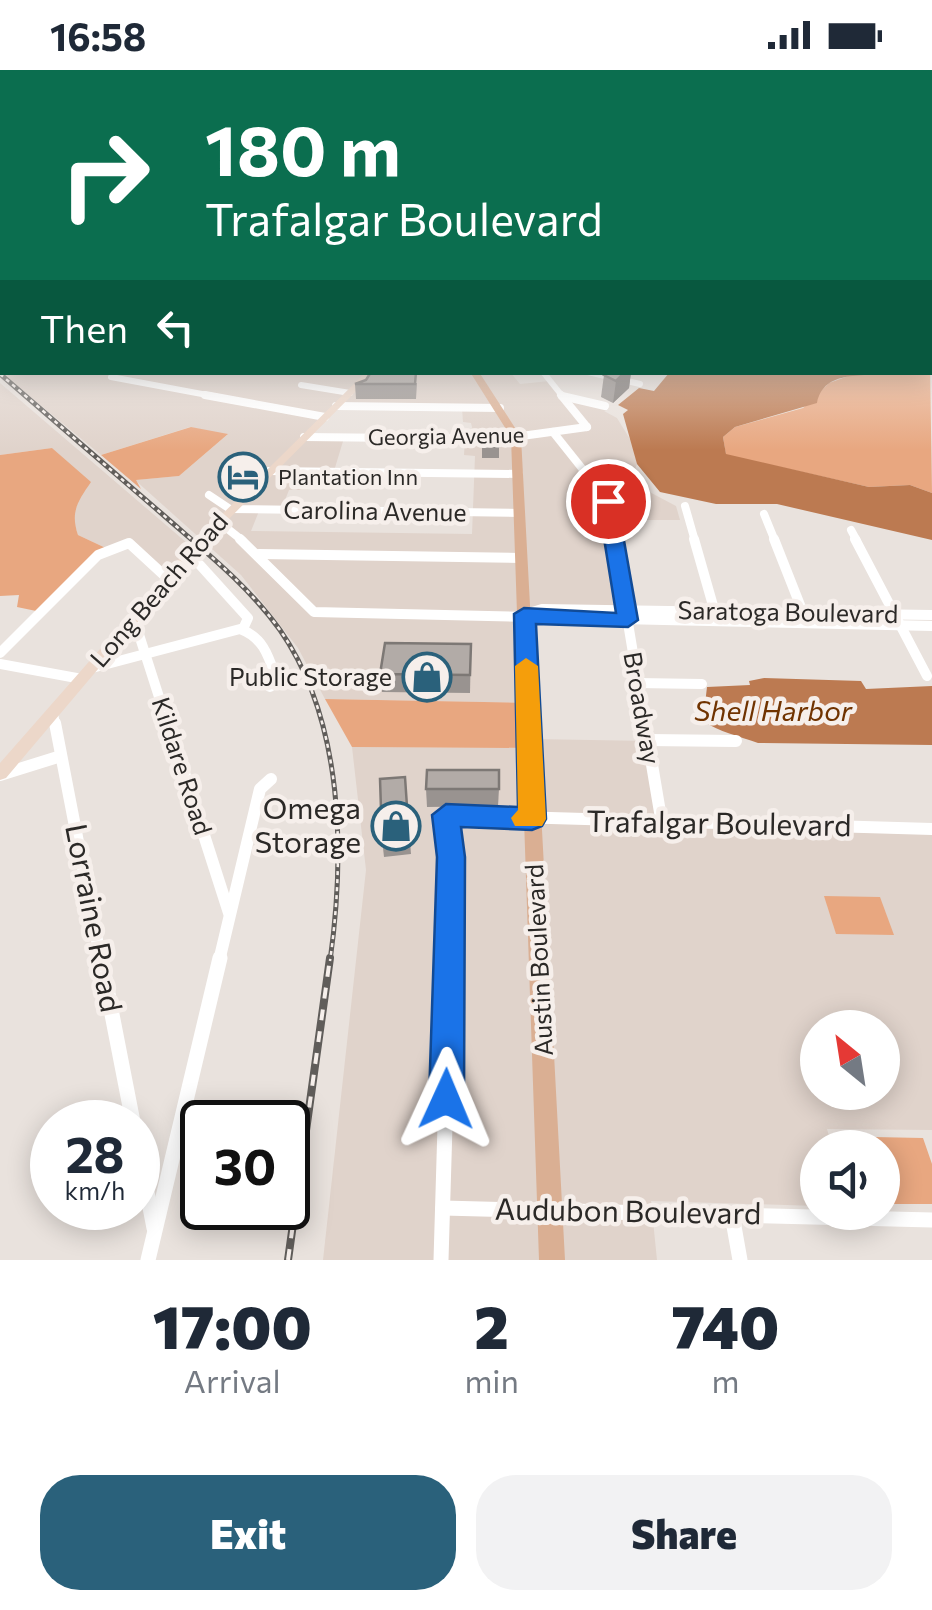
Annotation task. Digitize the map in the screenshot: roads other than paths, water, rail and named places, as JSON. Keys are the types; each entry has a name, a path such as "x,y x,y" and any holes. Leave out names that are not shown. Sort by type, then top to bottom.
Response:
{"main road":[{"name":"Long Beach Road","path":"0,775 230,509 367,375"},
{"name":"Austin Boulevard","path":"476,375 516,437 552,1260"}],"street":[{"path":"545,375 562,395 605,406"},
{"path":"601,375 640,384"},
{"path":"111,377 326,417"},
{"path":"301,385 350,392"},
{"name":"Georgia Avenue","path":"304,437 516,437 587,427 562,395"},
{"path":"336,406 500,408"},
{"name":"Broadway","path":"553,432 608,501 662,824"},
{"path":"269,471 518,474"},
{"path":"209,495 230,509"},
{"path":"684,506 716,617"},
{"name":"Carolina Avenue","path":"230,509 520,513"},
{"path":"764,514 805,617"},
{"path":"219,522 260,554 522,558"},
{"path":"851,530 927,676"},
{"path":"0,654 98,555 129,543 167,578"},
{"name":"Saratoga Boulevard","path":"260,554 314,612 524,614 540,619 932,614"},
{"path":"200,565 248,618 243,629"},
{"name":"Saratoga Boulevard","path":"805,617 932,626"},
{"name":"Kildare Road","path":"134,619 230,914"},
{"path":"0,664 86,674 117,661 243,629 256,635 272,664 275,675 270,687"},
{"path":"638,683 702,684"},
{"name":"Lorraine Road","path":"52,713 129,1100"},
{"path":"648,740 736,741"},
{"path":"0,775 61,756"},
{"path":"148,1260 260,789 270,779"},
{"name":"Trafalgar Boulevard","path":"444,1208 451,918 446,815 932,829"},
{"path":"441,1260 444,1208"},
{"name":"Audubon Boulevard","path":"444,1208 932,1220"},
{"path":"732,1215 740,1260"}],"water":[{"path":"667,375 870,375 837,379 821,392 817,403 735,427 723,437 726,454 869,487 910,485 932,493 932,540 777,504 716,504 660,492 637,464 623,414 628,410 618,405 639,388 654,391"},
{"name":"Shell Harbor","path":"749,681 861,681 866,689 932,686 932,745 758,743 703,721 707,687 750,685"}],"railway":[{"path":"1,375 239,583 280,630 301,666 317,705 335,790 338,877 330,961"},
{"path":"288,1260 330,958"}],"place":[{"name":"Plantation Inn","path":"243,477"},
{"name":"Public Storage","path":"427,677"},
{"name":"Omega Storage","path":"396,826"}]}
